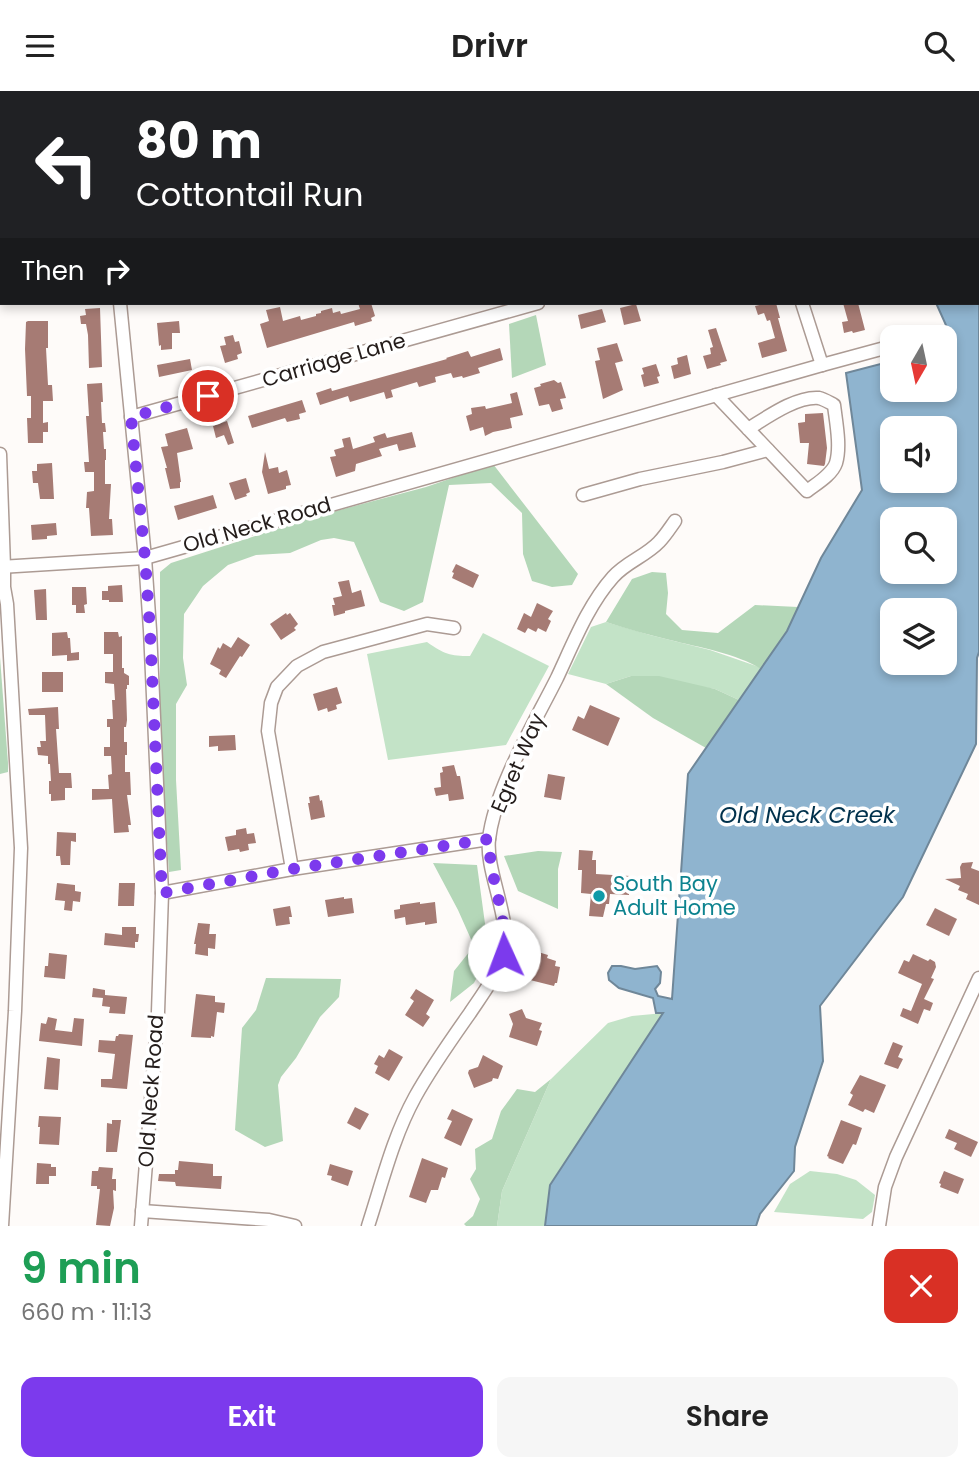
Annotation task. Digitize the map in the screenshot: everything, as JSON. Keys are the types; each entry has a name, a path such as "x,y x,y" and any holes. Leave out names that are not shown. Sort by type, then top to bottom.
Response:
{"street":[{"path":"2,567 145,558 120,305"},
{"name":"Carriage Lane","path":"131,417 531,305"},
{"path":"803,305 822,365"},
{"name":"Old Neck Road","path":"141,1226 158,1012 162,893 145,558 880,350"},
{"path":"716,395 748,429 807,491 823,479 836,464 838,437 834,405 820,398 783,408 748,429"},
{"path":"583,495 768,450"},
{"path":"0,454 2,592 7,604 22,848 2,1226"},
{"name":"Egret Way","path":"368,1226 414,1098 484,994 504,955 501,906 491,865 489,839 497,804 516,760 604,589 615,574 659,542 675,521"},
{"path":"292,869 268,731 271,703 277,687 297,666 323,652 427,624 454,628"},
{"path":"162,893 292,869 489,839"},
{"path":"879,1226 885,1188 896,1157 979,978"},
{"path":"142,1211 269,1220 295,1226"}],"green space":[{"path":"536,315 546,365 512,378 509,324"},
{"path":"493,464 578,574 572,585 552,587 532,581 523,554 522,513 491,483 449,485 423,602 404,611 380,602 354,542 334,538 321,540 290,553 256,555 228,565 203,586 184,614 183,658 187,685 176,704 176,780 181,870 169,872 160,744 160,572 171,563 317,516 426,487"},
{"path":"652,572 666,573 666,614 682,630 718,633 755,605 798,607 787,631 761,669 729,655 606,622 632,579"},
{"path":"606,622 710,650 762,668 739,700 715,689 631,676 606,684 568,674 591,627"},
{"path":"483,633 549,666 506,745 388,760 367,654 427,642 447,653 470,656"},
{"path":"0,657 8,772 0,774"},
{"path":"631,676 659,676 715,689 739,700 706,748 653,718 606,684"},
{"path":"538,851 562,852 558,869 558,909 518,891 504,856"},
{"path":"433,863 477,865 489,953 474,983 450,1002 454,971 474,946"},
{"path":"266,978 341,979 339,997 320,1017 296,1058 281,1077 278,1085 283,1141 265,1147 235,1130 242,1028 256,1010"},
{"path":"664,1013 550,1184 545,1226 497,1226 502,1191 551,1079 608,1023 632,1016"},
{"path":"551,1079 502,1191 497,1226 466,1226 464,1224 473,1216 480,1199 470,1179 476,1169 475,1149 492,1139 501,1111 517,1089 535,1092"},
{"path":"810,1171 837,1174 856,1180 875,1195 872,1212 863,1219 774,1212 790,1184"}],"water":[{"name":"Old Neck Creek","path":"937,305 979,305 979,652 976,744 903,897 820,1006 823,1061 795,1147 794,1171 760,1214 756,1226 545,1226 550,1185 663,1013 656,1013 653,998 619,988 609,980 608,973 612,966 635,969 657,966 661,972 660,983 655,989 658,996 672,999 688,774 787,631 821,558 862,490 846,373 880,364 880,403 957,403 957,325 946,325"}],"building":[{"path":"359,305 372,305 375,316 371,318 372,321 355,326 354,322 267,348 260,324 269,321 266,310 280,307 283,321 300,316 301,320 332,308 333,313 340,311 341,314 360,309"},
{"path":"636,305 641,321 624,325 620,308"},
{"path":"777,305 787,351 762,358 758,343 775,338 770,320 767,321 764,313 758,315 755,306"},
{"path":"844,305 859,305 865,330 844,333 842,322 848,321"},
{"path":"100,308 102,367 89,368 88,335 86,324 81,324 80,316 86,315 85,309"},
{"path":"602,309 606,322 581,329 578,315"},
{"path":"28,321 48,321 48,385 52,385 53,401 43,401 43,423 48,422 48,432 43,432 43,443 28,443 27,418 31,418 31,396 27,396 25,349"},
{"path":"179,321 180,333 172,333 172,349 161,350 157,323"},
{"path":"716,328 727,361 707,369 703,356 711,354 710,348 713,347 708,330"},
{"path":"233,335 235,342 239,341 242,353 237,355 238,359 225,363 220,346 226,345 224,337"},
{"path":"617,343 623,361 615,363 623,390 603,399 595,361 600,360 597,348"},
{"path":"500,348 503,360 478,368 480,373 463,378 453,378 451,373 435,377 436,382 419,387 417,382 391,390 393,397 386,399 384,392 350,402 348,396 320,405 316,393 331,388 332,391 468,351 471,357"},
{"path":"687,355 691,374 674,379 671,366 678,364 677,358"},
{"path":"190,359 192,370 159,377 157,365"},
{"path":"656,364 659,383 644,387 642,368"},
{"path":"554,380 561,382 566,398 560,399 563,409 552,412 549,404 539,406 534,388"},
{"path":"102,383 102,423 105,423 106,432 103,432 106,449 105,484 111,484 109,519 112,519 113,535 91,536 89,508 86,508 87,492 94,491 94,472 85,472 84,462 89,462 87,384"},
{"path":"517,392 523,415 510,418 512,428 485,436 483,427 470,431 466,416 472,414 471,408 485,406 486,409 512,403 510,394"},
{"path":"302,400 306,412 299,414 300,419 287,422 285,418 252,428 248,416"},
{"path":"823,413 827,448 825,464 807,464 809,443 800,443 798,423 805,422 805,414"},
{"path":"227,421 234,443 228,445 224,435 216,438 213,426"},
{"path":"187,428 193,449 177,453 180,488 170,489 161,447 168,446 165,434"},
{"path":"412,432 416,447 399,451 397,444 379,449 382,456 356,464 355,471 336,477 330,457 336,456 334,450 344,447 342,439 350,437 353,449 375,442 373,437 385,433 387,438"},
{"path":"265,452 269,469 278,467 279,473 287,470 291,485 286,486 286,489 268,494 262,472"},
{"path":"52,463 54,499 40,499 38,483 33,483 32,471 37,471 37,464"},
{"path":"246,478 250,492 247,496 235,500 229,483"},
{"path":"213,495 217,508 178,520 174,506"},
{"path":"56,523 57,535 32,540 31,525"},
{"path":"456,564 479,575 473,588 452,578"},
{"path":"349,580 352,593 361,590 365,606 334,616 333,598 342,596 338,582"},
{"path":"122,585 123,602 102,600 102,591 108,591 108,586"},
{"path":"72,587 86,587 85,613 76,613 76,605 72,605"},
{"path":"46,589 47,620 36,620 34,590"},
{"path":"537,603 553,611 548,619 551,621 546,632 538,628 536,632 528,628 525,633 517,629 524,613 531,617"},
{"path":"290,613 298,624 294,628 296,630 281,640 270,624"},
{"path":"67,632 71,653 79,652 79,660 67,661 67,655 52,656 52,633"},
{"path":"104,632 118,632 119,637 122,636 122,668 129,676 124,742 127,742 125,772 130,772 131,795 127,795 131,825 128,825 129,832 114,833 112,799 92,800 92,789 109,789 108,775 112,774 111,756 104,756 104,747 110,747 110,727 107,727 107,719 113,719 112,700 115,700 114,684 105,683 105,672 113,672 113,654 104,654"},
{"path":"238,637 250,645 226,678 219,674 221,670 210,664 218,647 220,649 223,643 231,648"},
{"path":"42,672 63,672 63,692 42,692"},
{"path":"337,687 342,703 336,705 337,709 328,712 327,708 318,711 313,694"},
{"path":"590,705 620,718 608,746 572,730 578,716 584,719"},
{"path":"58,707 59,729 56,729 59,773 71,773 72,788 65,788 65,800 51,801 48,756 38,755 37,747 41,747 40,741 46,741 45,715 29,715 28,709"},
{"path":"235,735 236,750 218,751 218,746 209,747 209,736"},
{"path":"454,765 457,776 460,776 464,799 449,801 448,794 436,796 434,788 441,787 442,767"},
{"path":"548,774 565,777 561,800 544,797"},
{"path":"319,795 325,817 311,820 309,797"},
{"path":"246,828 247,834 254,833 256,843 248,844 249,850 228,851 225,837 236,835 236,830"},
{"path":"57,832 76,833 76,842 71,841 70,865 61,865 60,856 56,856"},
{"name":"South Bay Adult Home","path":"579,850 593,851 592,860 596,860 596,874 630,876 629,895 610,894 603,917 589,916 591,894 581,893"},
{"path":"973,862 971,868 979,871 979,905 966,899 968,894 958,890 960,886 945,879 961,878 962,863"},
{"path":"57,883 75,885 75,891 81,892 80,902 73,901 72,911 64,910 65,901 55,900"},
{"path":"119,883 135,883 134,906 118,906"},
{"path":"352,898 354,913 328,917 325,900"},
{"path":"435,902 437,923 406,925 405,917 395,919 394,910 400,909 400,905"},
{"path":"290,906 290,924 276,926 273,909"},
{"path":"935,908 957,919 949,936 926,925"},
{"path":"198,923 210,924 209,934 216,934 215,949 208,948 208,956 195,954"},
{"path":"122,927 136,927 136,934 139,934 135,948 104,945 105,933 122,935"},
{"path":"538,952 548,955 547,958 556,961 555,966 560,967 554,986 530,980"},
{"path":"49,953 67,955 65,979 44,977"},
{"path":"913,954 928,961 930,959 935,962 936,967 931,978 934,979 924,999 933,1003 930,1011 924,1009 918,1024 900,1016 903,1008 911,1011 922,984 898,973 904,960 909,962"},
{"path":"93,988 105,990 105,995 127,997 125,1014 109,1013 110,1007 102,1006 103,998 92,997"},
{"path":"416,989 434,1000 426,1014 430,1017 423,1027 405,1015 414,1001 410,998"},
{"path":"196,994 215,996 215,1002 225,1003 224,1013 217,1012 214,1037 191,1037"},
{"path":"522,1009 526,1018 542,1023 537,1046 509,1037 513,1024 509,1014"},
{"path":"48,1017 57,1019 55,1030 72,1032 74,1018 84,1019 82,1046 39,1041 41,1023 46,1024"},
{"path":"119,1034 133,1035 127,1089 101,1087 101,1079 112,1079 115,1054 98,1052 99,1040 115,1041"},
{"path":"893,1042 903,1046 898,1057 903,1059 898,1069 884,1064"},
{"path":"389,1049 403,1057 389,1081 375,1073 378,1066 374,1064 379,1055 384,1058"},
{"path":"483,1055 503,1066 498,1079 493,1078 492,1081 474,1088 468,1073 478,1067"},
{"path":"47,1057 60,1059 58,1090 44,1089"},
{"path":"860,1075 886,1085 874,1113 865,1109 863,1112 848,1105 853,1095 850,1093"},
{"path":"355,1107 369,1114 360,1130 347,1123"},
{"path":"452,1109 473,1119 461,1146 444,1138 452,1121 447,1119"},
{"path":"39,1116 61,1117 59,1145 39,1144"},
{"path":"112,1120 121,1120 117,1152 106,1152 107,1123 112,1124"},
{"path":"841,1120 862,1128 856,1145 853,1144 843,1164 827,1156"},
{"path":"949,1129 978,1142 971,1157 954,1149 957,1143 945,1138"},
{"path":"422,1158 448,1168 438,1190 431,1190 426,1203 409,1197"},
{"path":"179,1161 213,1164 213,1176 222,1176 221,1189 176,1186 175,1182 158,1181 159,1174 175,1174"},
{"path":"37,1163 56,1167 56,1176 49,1176 49,1184 36,1184"},
{"path":"330,1164 353,1171 348,1186 331,1180 332,1176 327,1175"},
{"path":"99,1167 113,1168 112,1179 116,1179 110,1226 96,1225 100,1189 91,1186 92,1171 98,1171"},
{"path":"944,1171 964,1179 958,1194 940,1187"}],"place":[{"name":"South Bay Adult Home","path":"599,896"}],"route":[{"path":"208,396 131,417 150,630 162,893 292,869 489,839 491,865 501,906 504,955"}]}
